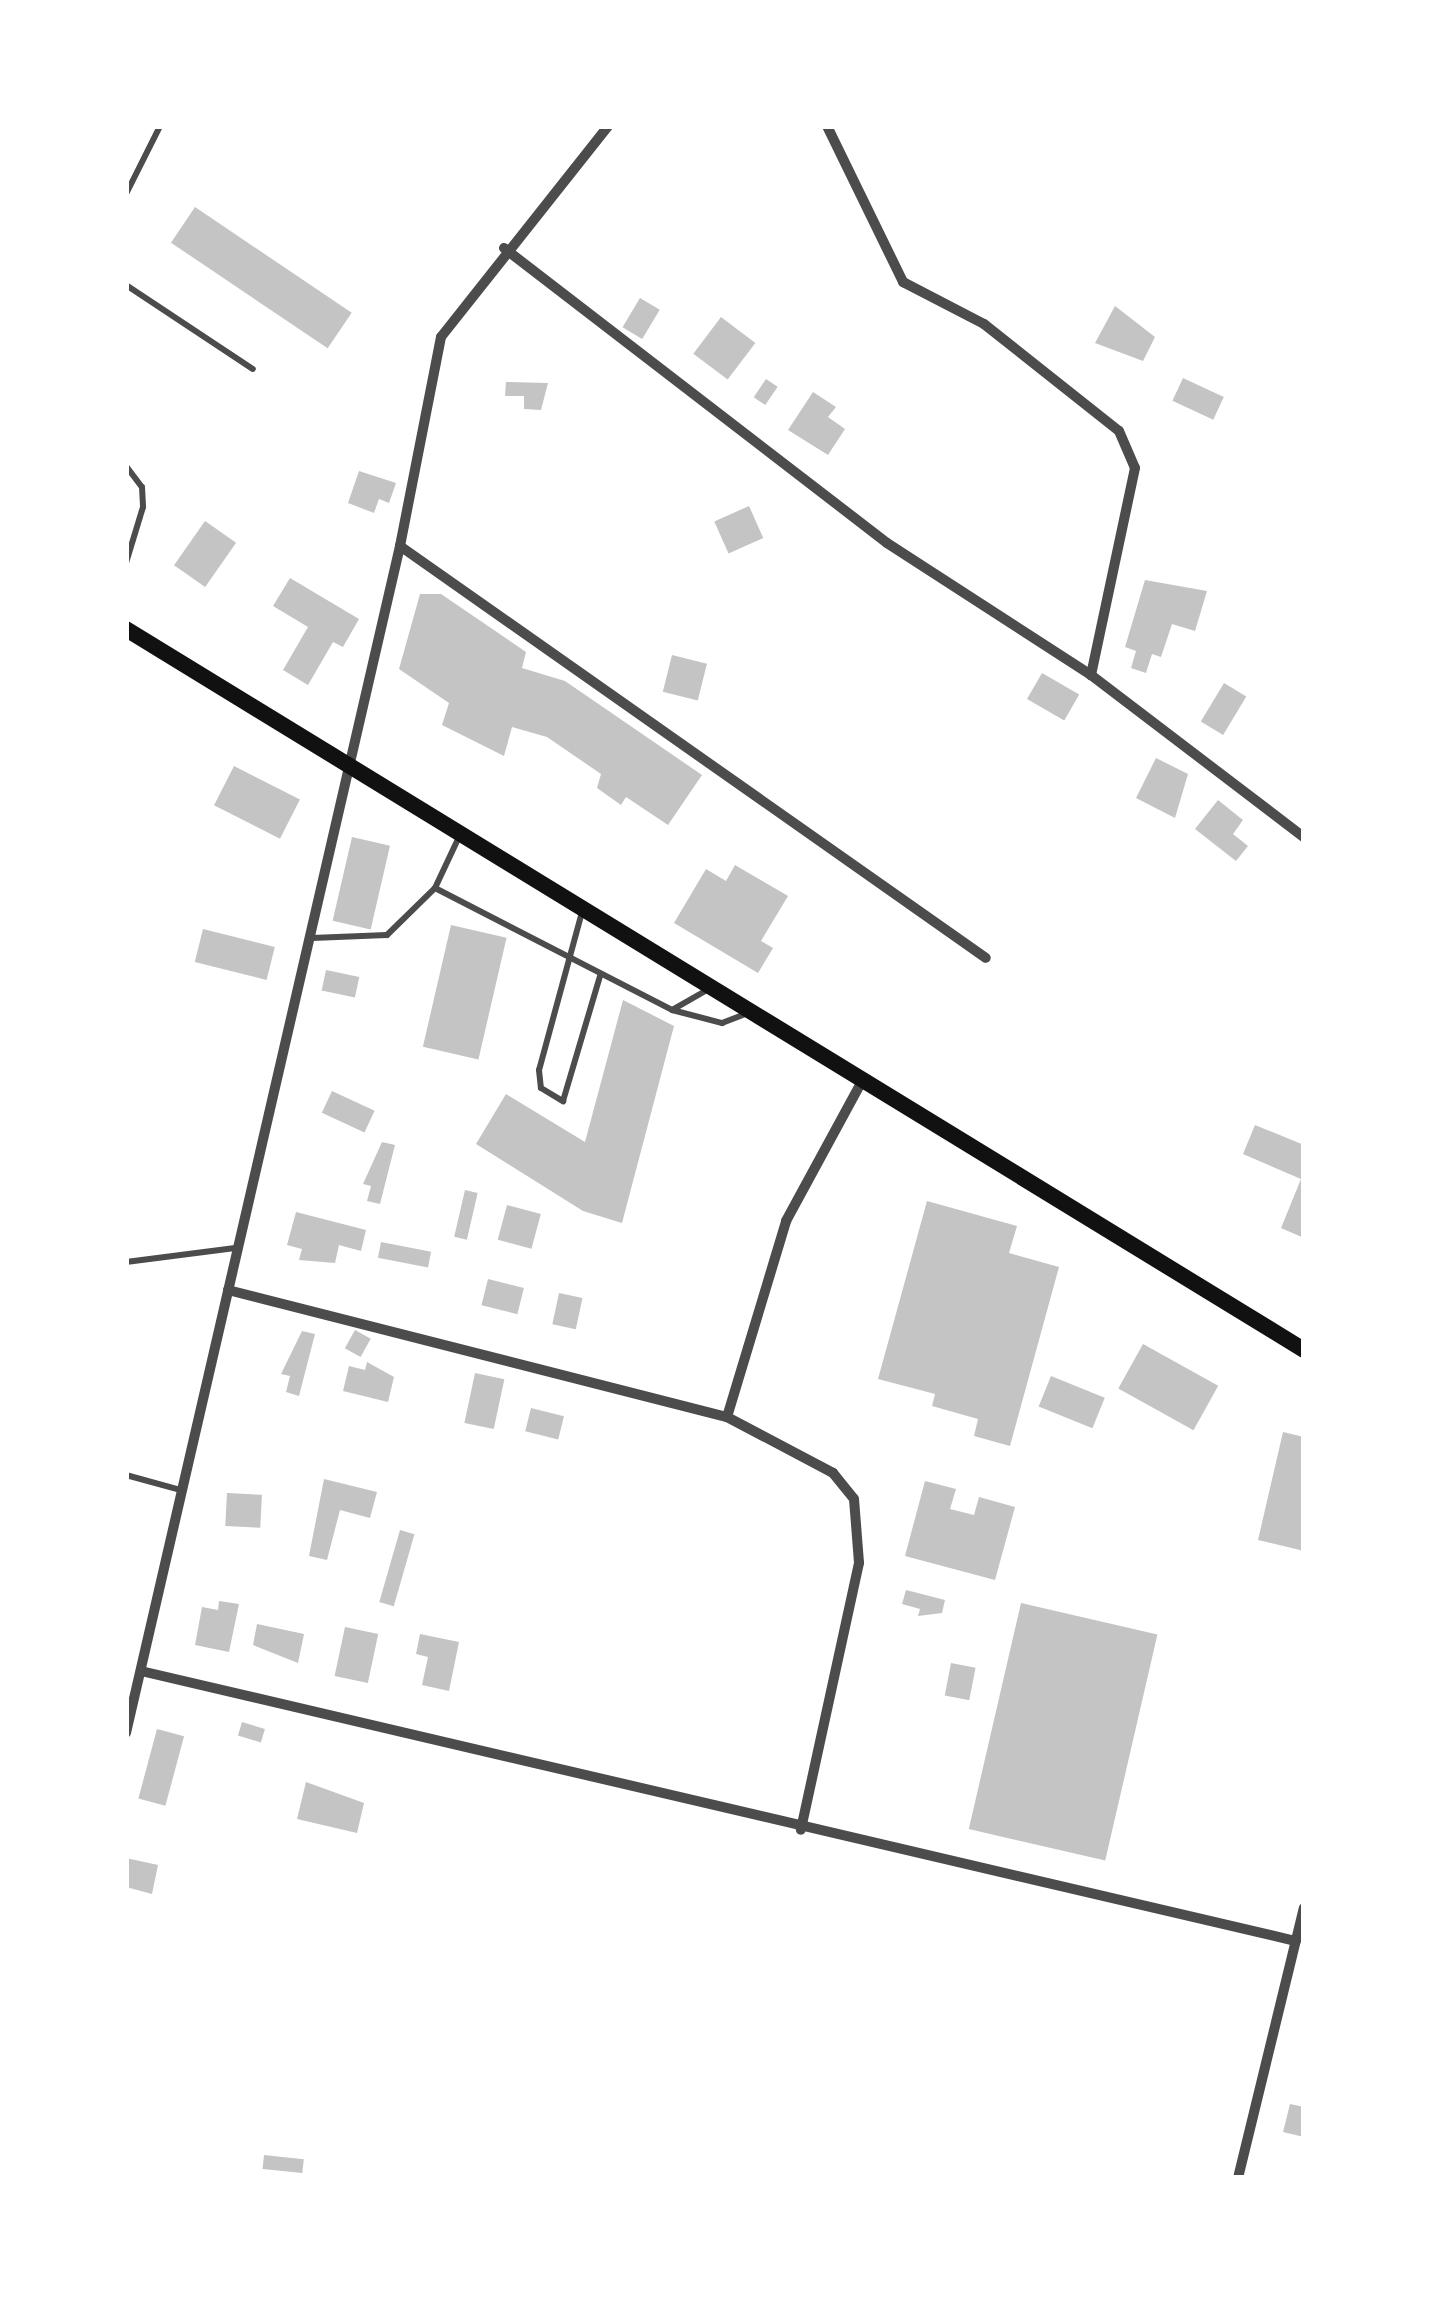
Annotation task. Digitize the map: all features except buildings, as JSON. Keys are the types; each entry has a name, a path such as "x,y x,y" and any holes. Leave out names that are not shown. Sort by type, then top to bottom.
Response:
{"main road":[{"path":"126,629 1304,1350"}],"street":[{"path":"126,1733 400,546 441,337 504,248 608,126"},
{"path":"827,126 883,253 903,282 984,324 1119,431 1135,468 1091,675"},
{"path":"504,248 887,543 1091,675 1304,837"},
{"path":"400,546 986,958"},
{"path":"727,1418 786,1221 862,1081"},
{"path":"228,1290 727,1418 818,1464 854,1498 859,1564 801,1830"},
{"path":"141,1671 801,1830 1296,1941"},
{"path":"1238,2178 1304,1908"}],"lane":[{"path":"126,194 160,126"},
{"path":"126,285 253,369"},
{"path":"126,466 142,487 143,506 126,562"},
{"path":"309,938 387,935 435,888 460,835"},
{"path":"435,888 672,1010 722,1023 749,1012"},
{"path":"583,910 539,1070 541,1088 562,1102 600,976"},
{"path":"672,1010 710,988"},
{"path":"126,1262 235,1248"},
{"path":"126,1475 182,1490"}]}
